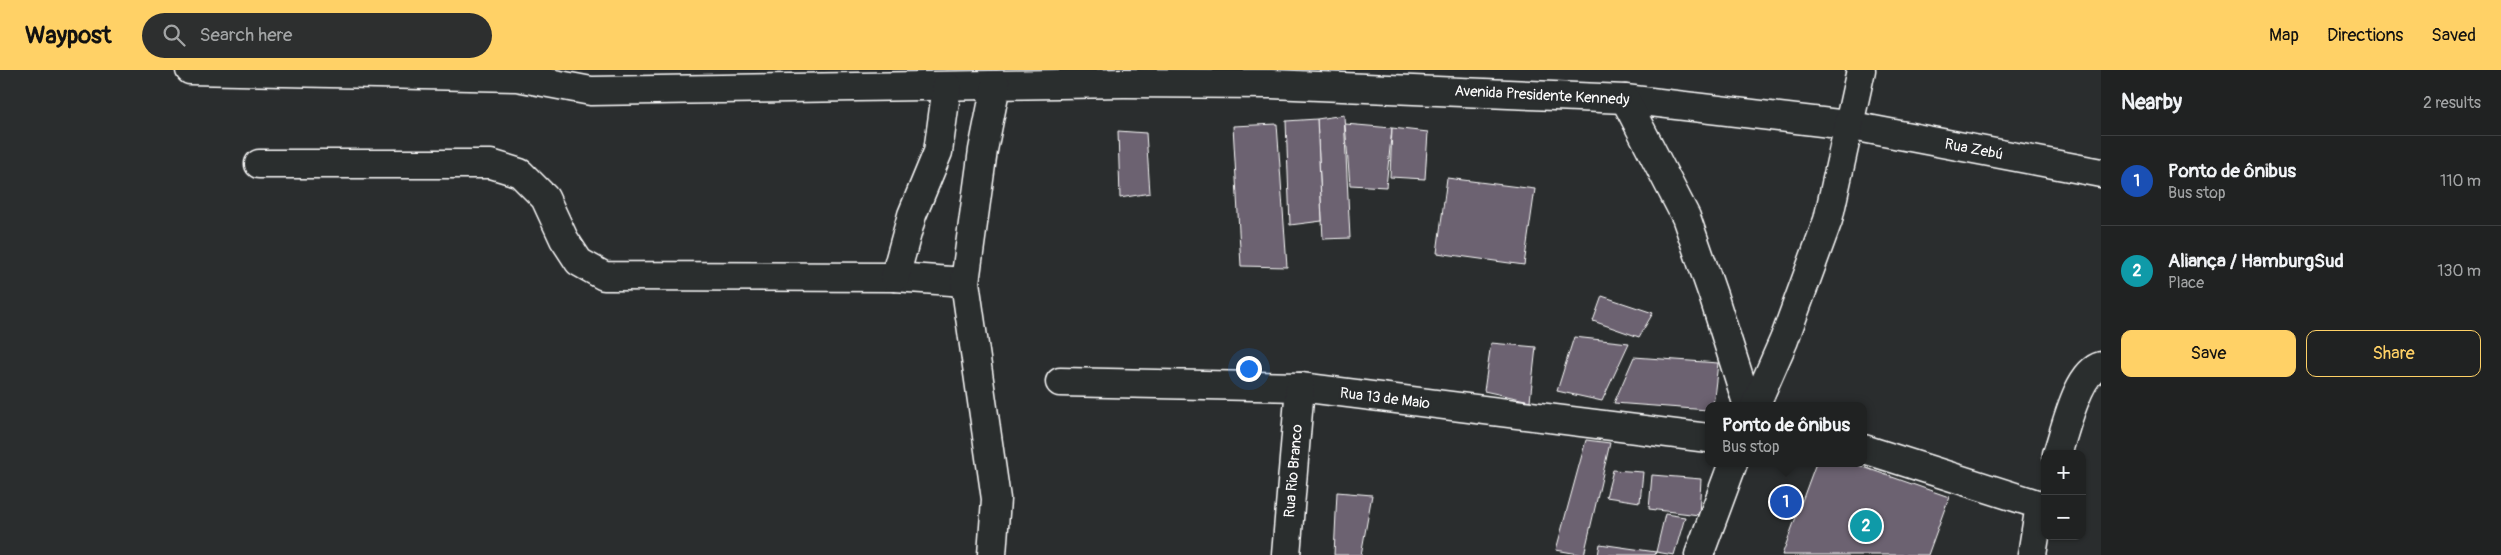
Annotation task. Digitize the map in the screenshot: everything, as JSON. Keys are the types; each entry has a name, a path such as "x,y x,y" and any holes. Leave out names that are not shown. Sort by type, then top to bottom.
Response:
{"street":[{"name":"Avenida Presidente Kennedy","path":"190,70 527,73 591,92 996,85 1271,84 1625,99 1847,126"},
{"path":"1757,402 1784,340 1828,220 1860,70"},
{"path":"992,555 996,499 965,282 983,150 996,85"},
{"path":"895,277 912,215 938,152 947,86"},
{"path":"1625,99 1686,218 1713,295 1747,402"},
{"name":"Rua Zebú","path":"1847,126 2101,173"},
{"path":"258,164 491,164 520,173 545,198 564,239 580,262 604,276 895,277 965,282"},
{"path":"2058,450 2082,382 2094,368 2101,366"},
{"name":"Rua 13 de Maio","path":"1060,382 1300,387 1705,438"},
{"name":"Rua Rio Branco","path":"1286,555 1300,387"},
{"path":"1867,450 2041,498"},
{"path":"1698,555 1731,467"},
{"path":"2032,555 2041,504"}],"building":[{"path":"1344,115 1350,238 1323,239 1317,119"},
{"path":"1317,119 1322,221 1290,225 1286,121"},
{"path":"1277,124 1287,267 1241,266 1233,126"},
{"path":"1345,124 1392,128 1386,187 1350,185"},
{"path":"1392,128 1428,132 1425,179 1390,177"},
{"path":"1118,131 1146,133 1150,193 1120,198"},
{"path":"1447,178 1535,189 1524,265 1437,253"},
{"path":"1602,296 1653,313 1639,337 1593,321"},
{"path":"1574,337 1629,343 1602,401 1557,391"},
{"path":"1491,343 1536,347 1530,401 1484,391"},
{"path":"1634,357 1718,363 1713,402 1705,402 1705,410 1614,403"},
{"path":"1586,440 1610,443 1584,555 1556,550"},
{"path":"1815,467 1863,467 1949,497 1928,555 1782,555"},
{"path":"1613,470 1643,472 1640,502 1606,497"},
{"path":"1652,475 1701,479 1699,515 1649,509"},
{"path":"1337,492 1372,495 1361,555 1334,555"},
{"path":"1665,514 1685,517 1674,555 1656,552"},
{"path":"1600,544 1656,552 1655,555 1598,555"}],"place":[{"name":"Ponto de ônibus","path":"1786,502"},
{"name":"Aliança / HamburgSud","path":"1866,526"}]}
